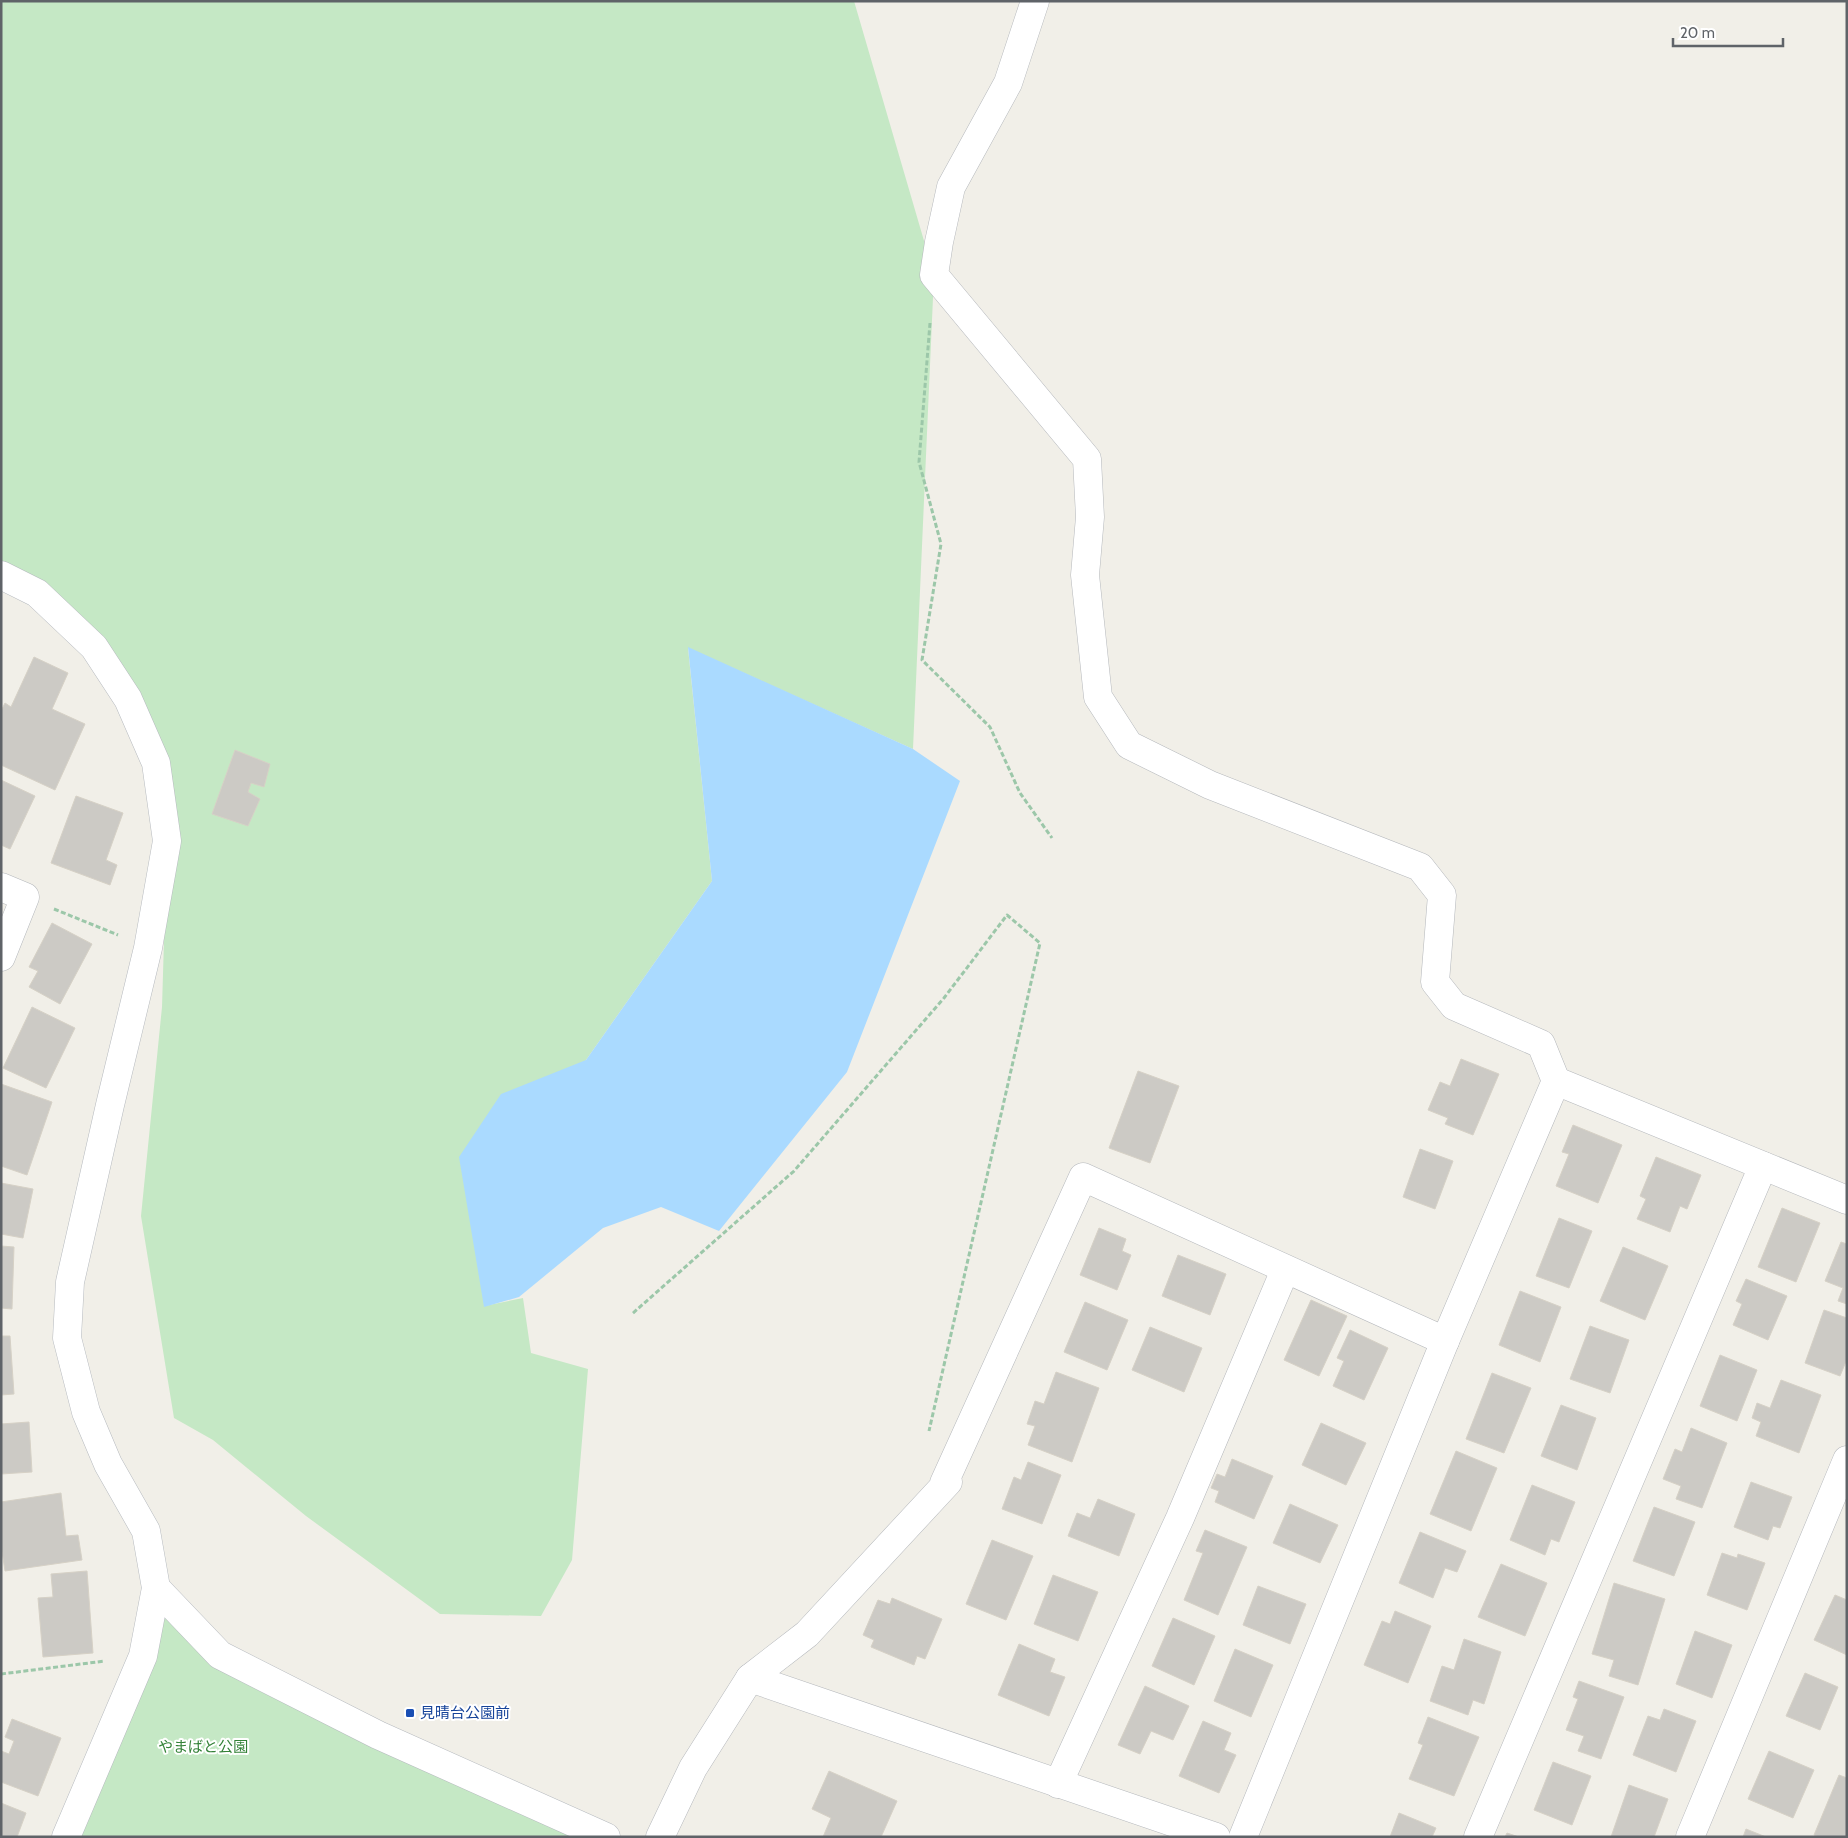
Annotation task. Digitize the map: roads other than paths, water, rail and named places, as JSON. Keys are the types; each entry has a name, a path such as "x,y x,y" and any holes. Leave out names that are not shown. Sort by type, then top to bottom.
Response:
{"street":[{"path":"1035,1 1008,83 951,187 934,274 1087,459 1090,517 1086,575 1098,697 1129,745 1210,785 1420,867 1442,895 1435,982 1454,1006 1540,1044 1556,1081 1847,1200"},
{"path":"1,575 37,593 94,647 128,699 156,763 167,841 148,948 70,1282 67,1338 86,1412 108,1464 146,1531 156,1588 143,1656 66,1837"},
{"path":"1,957 13,892"},
{"path":"1243,1837 1445,1341 1556,1081"},
{"path":"1478,1837 1763,1166"},
{"path":"660,1837 693,1768 750,1678 807,1634 948,1482 944,1483 1083,1176 1285,1270 1445,1341"},
{"path":"1058,1784 1180,1518 1285,1270"},
{"path":"1690,1837 1847,1460"},
{"path":"156,1588 220,1654 378,1735 606,1837"},
{"path":"750,1678 1216,1837"}],"water":[{"path":"688,647 913,749 960,781 847,1072 719,1231 661,1207 603,1228 519,1297 484,1307 459,1157 501,1094 586,1060 712,881"}],"place":[{"name":"見晴台公園前","path":"410,1713"}],"park label":[{"name":"やまばと公園","path":"203,1747"}]}
